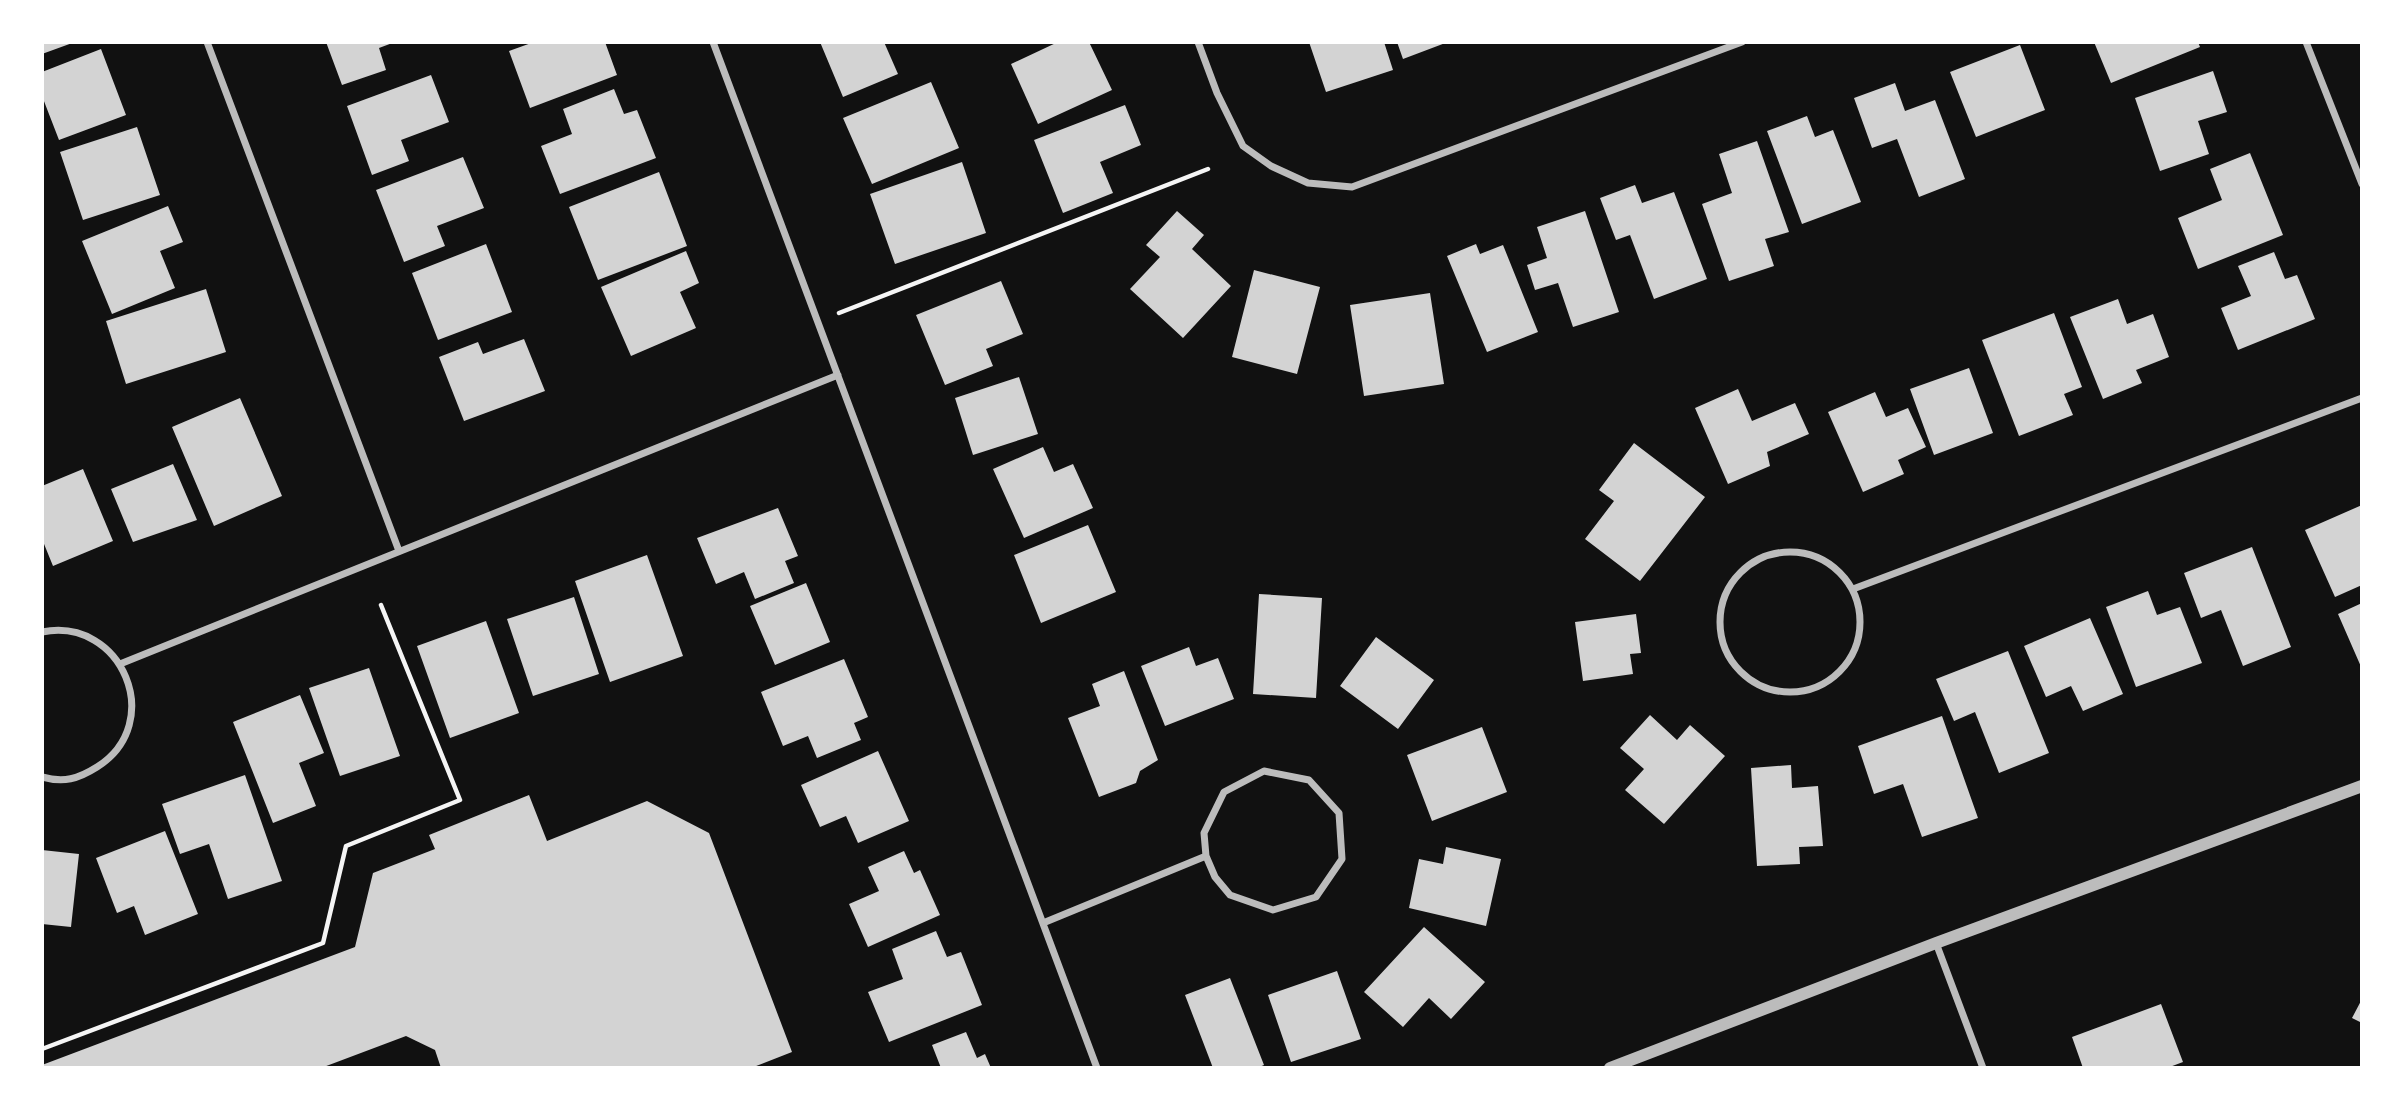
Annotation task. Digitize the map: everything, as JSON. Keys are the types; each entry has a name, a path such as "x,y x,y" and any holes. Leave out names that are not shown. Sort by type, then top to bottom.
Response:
{"street":[{"path":"207,42 399,551"},
{"path":"713,42 1097,1068"},
{"path":"1198,42 1217,93 1243,146 1271,166 1308,183 1352,187 1742,42"},
{"path":"2306,42 2362,184"},
{"path":"120,664 838,375"},
{"path":"1853,589 2362,398"},
{"path":"1806,553 1839,570 1853,589 1861,621 1857,646 1846,667 1827,683 1804,692 1778,692 1757,685 1745,677 1729,659 1724,649 1720,614 1728,587 1744,568 1763,555 1806,553"},
{"path":"42,632 55,629 81,633 102,645 120,664 130,686 132,712 127,736 113,757 81,777 59,781 42,777"},
{"path":"1264,771 1309,780 1339,813 1342,859 1316,897 1273,910 1230,895 1215,877 1206,856 1204,833 1224,792 1264,771"},
{"path":"1610,1068 1936,943 2362,786"},
{"path":"1043,923 1206,856"},
{"path":"1936,943 1983,1068"}],"path":[{"path":"818,321 1208,169"},
{"path":"42,1049 323,943 346,846 460,800 381,604"}],"building":[{"path":"42,42 75,42 42,54"},
{"path":"326,42 395,42 379,48 386,70 342,85"},
{"path":"534,42 605,42 617,75 530,108 509,51"},
{"path":"820,42 884,42 898,74 843,97"},
{"path":"1058,42 1089,42 1112,90 1038,124 1011,64"},
{"path":"1309,42 1384,42 1393,70 1326,92"},
{"path":"1397,42 1448,42 1403,59"},
{"path":"2094,42 2198,42 2200,47 2111,83"},
{"path":"2020,45 2045,110 1976,137 1950,72"},
{"path":"101,49 126,115 59,140 42,96 42,72"},
{"path":"2213,71 2227,112 2198,121 2209,154 2160,171 2135,98"},
{"path":"431,75 449,122 401,140 409,161 372,175 347,106"},
{"path":"931,82 959,148 872,184 843,118"},
{"path":"1895,83 1905,111 1935,100 1965,179 1919,197 1897,139 1872,148 1854,98"},
{"path":"614,89 624,114 637,110 656,158 560,194 541,146 572,134 563,109"},
{"path":"1125,105 1141,145 1100,162 1113,193 1063,213 1034,140"},
{"path":"1807,116 1815,137 1833,130 1861,202 1802,224 1767,131"},
{"path":"137,127 160,195 83,220 60,152"},
{"path":"1757,141 1789,232 1765,239 1774,266 1729,281 1702,204 1732,193 1719,154"},
{"path":"2250,153 2283,235 2198,269 2178,218 2222,200 2210,169"},
{"path":"463,157 484,208 437,226 445,246 404,262 376,190"},
{"path":"962,162 986,233 895,264 870,194"},
{"path":"659,172 687,246 598,280 569,207"},
{"path":"1635,185 1642,203 1674,192 1707,279 1654,299 1630,235 1616,240 1600,198"},
{"path":"168,206 183,242 160,251 175,288 112,314 82,241"},
{"path":"1177,211 1204,235 1192,249 1231,286 1183,338 1130,289 1160,257 1146,245"},
{"path":"1585,211 1619,312 1573,327 1558,283 1535,290 1527,265 1547,258 1537,227"},
{"path":"486,244 512,312 438,340 412,273"},
{"path":"1476,244 1480,254 1503,245 1538,332 1487,352 1447,256"},
{"path":"686,251 699,283 680,292 696,328 631,356 601,287"},
{"path":"2274,252 2285,279 2297,275 2315,319 2238,350 2221,308 2251,296 2238,266"},
{"path":"1254,270 1320,287 1297,374 1232,357"},
{"path":"1001,281 1023,334 986,349 993,366 945,385 916,315"},
{"path":"206,289 226,352 126,384 106,321"},
{"path":"1430,293 1444,384 1364,396 1350,305"},
{"path":"2118,299 2127,324 2153,314 2169,357 2136,370 2142,383 2103,399 2070,317"},
{"path":"2054,313 2082,387 2064,394 2073,415 2019,436 1982,340"},
{"path":"524,339 545,391 464,421 439,357 478,342 483,354"},
{"path":"1969,368 1993,433 1934,455 1910,389"},
{"path":"1019,377 1038,434 973,455 955,398"},
{"path":"1738,389 1752,421 1795,403 1809,434 1767,452 1770,466 1728,484 1695,408"},
{"path":"1875,392 1886,417 1908,408 1926,447 1898,460 1904,474 1863,492 1828,412"},
{"path":"240,398 282,496 214,526 172,427"},
{"path":"1634,443 1705,497 1640,581 1585,539 1614,501 1599,490"},
{"path":"1043,447 1054,472 1073,464 1093,508 1024,538 993,469"},
{"path":"173,464 197,520 133,542 111,489"},
{"path":"83,469 113,541 53,566 42,539 42,486"},
{"path":"2362,505 2362,585 2335,597 2305,530"},
{"path":"778,508 798,556 785,561 794,583 755,599 744,572 716,584 697,538"},
{"path":"1088,525 1116,592 1041,623 1014,555"},
{"path":"2252,547 2291,647 2243,666 2221,610 2201,618 2184,573"},
{"path":"647,555 683,656 610,682 575,581"},
{"path":"806,583 830,642 775,665 750,606"},
{"path":"2148,591 2157,615 2180,607 2202,663 2136,687 2106,607"},
{"path":"1259,594 1322,598 1316,698 1253,694"},
{"path":"574,597 599,674 533,696 507,619"},
{"path":"2362,603 2362,669 2338,614"},
{"path":"1636,614 1641,653 1630,654 1633,674 1583,681 1575,622"},
{"path":"2090,618 2123,694 2083,711 2071,686 2046,697 2024,646"},
{"path":"486,621 519,713 450,738 417,646"},
{"path":"1376,637 1434,680 1398,729 1340,686"},
{"path":"1189,647 1196,666 1218,658 1234,699 1165,726 1141,666"},
{"path":"2008,651 2049,753 1999,773 1975,712 1954,721 1936,679"},
{"path":"844,659 868,717 854,723 861,740 817,758 808,736 783,746 761,692"},
{"path":"369,668 400,756 340,776 309,688"},
{"path":"1124,671 1158,760 1140,771 1136,783 1099,797 1068,718 1100,706 1092,684"},
{"path":"300,695 324,753 299,763 316,806 273,823 233,722"},
{"path":"1650,715 1677,740 1690,725 1725,756 1664,824 1625,790 1644,769 1620,748"},
{"path":"1942,716 1978,818 1922,837 1903,784 1874,794 1858,746"},
{"path":"1482,727 1507,792 1432,821 1407,755"},
{"path":"878,751 909,821 858,843 846,816 820,827 801,785"},
{"path":"1791,765 1792,788 1818,786 1823,846 1799,847 1800,864 1757,866 1751,768"},
{"path":"245,775 282,881 228,899 209,844 180,854 162,804"},
{"path":"529,795 547,841 647,801 709,833 792,1052 751,1068 441,1068 435,1050 406,1036 321,1068 42,1068 42,1065 355,947 373,873 435,849 429,835"},
{"path":"165,831 198,914 145,935 134,906 117,913 96,858"},
{"path":"1446,847 1501,859 1486,926 1409,908 1419,859 1443,864"},
{"path":"42,850 79,854 71,927 42,924"},
{"path":"904,851 914,873 920,870 940,915 868,947 849,904 879,891 868,867"},
{"path":"1424,927 1485,982 1451,1019 1429,998 1403,1027 1364,992"},
{"path":"936,931 947,957 961,952 982,1005 889,1042 868,992 903,979 892,949"},
{"path":"1337,971 1361,1039 1291,1062 1268,995"},
{"path":"1230,978 1264,1065 1257,1068 1213,1068 1185,995"},
{"path":"2362,999 2362,1023 2352,1018"},
{"path":"2161,1004 2183,1062 2167,1068 2083,1068 2072,1037"},
{"path":"966,1032 977,1058 985,1054 991,1068 941,1068 932,1045"}]}
